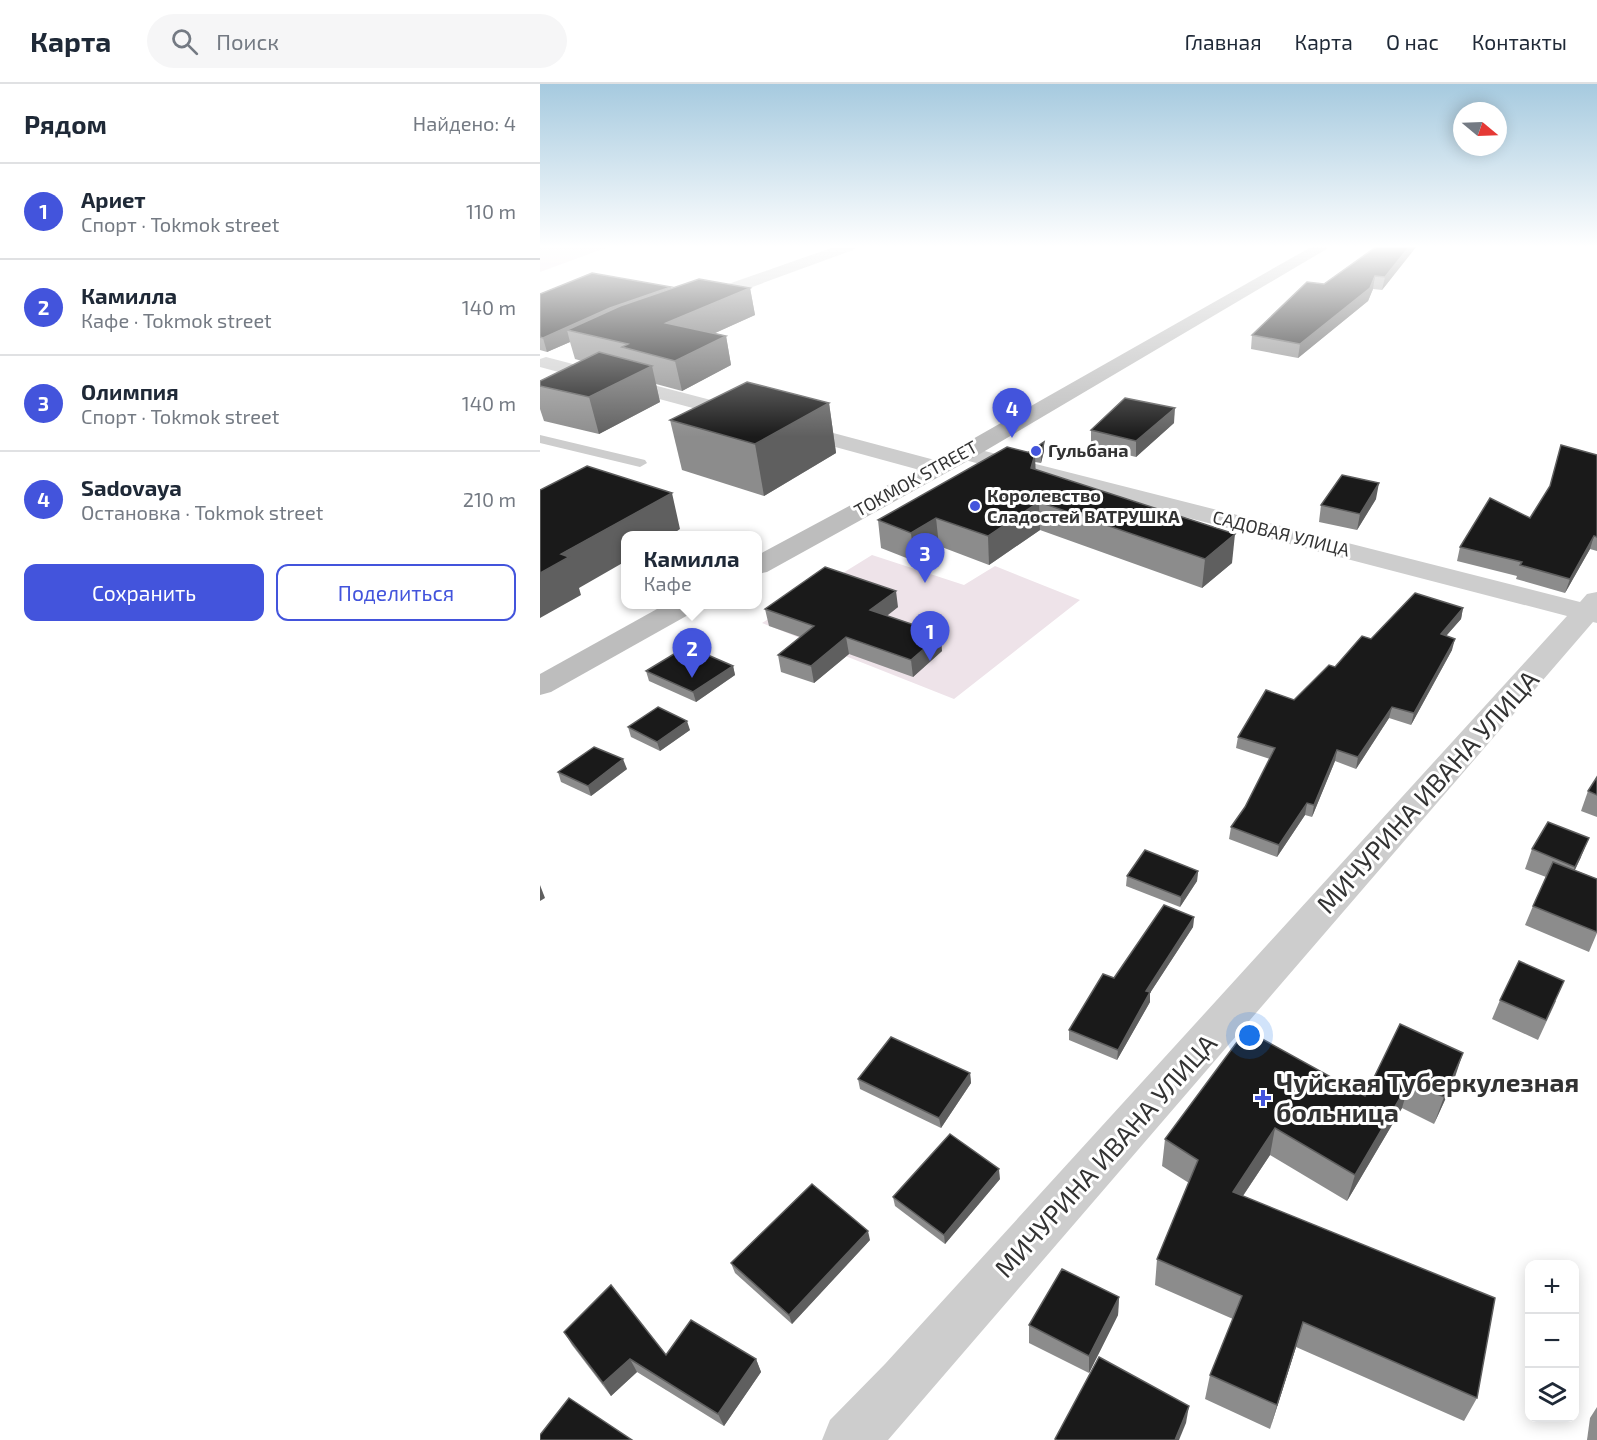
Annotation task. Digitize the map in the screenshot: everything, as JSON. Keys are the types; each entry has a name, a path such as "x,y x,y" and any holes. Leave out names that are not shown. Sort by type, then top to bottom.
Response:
{"main road":[{"name":"TOKMOK STREET","path":"762,564 965,453 1212,310"},
{"path":"540,686 678,609"}],"street":[{"path":"543,364 567,353"},
{"path":"543,364 584,379 771,423 938,468"},
{"name":"САДОВАЯ УЛИЦА","path":"965,453 1594,609"},
{"name":"МИЧУРИНА ИВАНА УЛИЦА","path":"850,1440 904,1383 1594,609"}],"lane":[{"path":"540,439 640,463"}],"shaded area":[{"path":"872,555 964,585 995,566 1080,600 954,699 762,623"}],"building":[{"path":"540,310 605,310 543,338 540,337"},
{"path":"611,310 697,310 666,323 726,336 675,361 622,347 628,344 567,330"},
{"path":"1278,310 1342,310 1300,344 1252,335"},
{"path":"599,352 652,366 589,397 540,386 540,381"},
{"path":"747,382 829,403 755,444 670,420"},
{"path":"1125,398 1175,408 1136,441 1091,430"},
{"path":"1044,442 1041,455 1029,452"},
{"path":"1561,445 1597,455 1597,537 1594,536 1570,579 1520,565 1522,562 1460,547 1490,498 1530,518 1550,486"},
{"path":"1007,447 1035,454 1031,468 1235,534 1205,559 1039,502 988,536 936,518 911,533 878,520"},
{"path":"587,466 672,493 561,554 569,557 540,573 540,490"},
{"path":"1342,475 1379,483 1360,514 1321,505"},
{"path":"825,567 896,591 870,610 941,634 911,660 846,637 811,666 778,655 814,626 765,609"},
{"path":"1415,593 1463,608 1441,634 1455,639 1414,713 1392,707 1358,757 1337,750 1314,805 1307,803 1279,845 1231,827 1245,807 1275,748 1238,737 1266,690 1294,700 1329,665 1335,667 1362,636 1371,639"},
{"path":"687,646 733,666 693,692 646,671"},
{"path":"658,707 687,721 657,742 628,727"},
{"path":"594,747 623,759 588,786 558,772"},
{"path":"1597,777 1597,795 1588,791"},
{"path":"1548,822 1589,838 1575,867 1532,849"},
{"path":"1145,850 1198,871 1181,897 1127,876"},
{"path":"1553,862 1597,879 1597,932 1533,906"},
{"path":"1164,905 1194,917 1146,991 1150,992 1118,1050 1069,1030 1103,974 1114,978"},
{"path":"1519,961 1564,981 1546,1020 1500,1000"},
{"path":"1400,1024 1463,1053 1444,1097 1410,1081 1355,1175 1275,1128 1233,1192 1495,1298 1477,1398 1303,1322 1277,1405 1210,1375 1242,1296 1157,1259 1198,1160 1165,1139 1246,1030 1365,1096"},
{"path":"891,1037 970,1073 939,1118 858,1079"},
{"path":"950,1134 999,1169 944,1235 893,1197"},
{"path":"812,1184 868,1231 789,1315 731,1263"},
{"path":"1062,1269 1119,1297 1089,1356 1029,1325"},
{"path":"611,1285 666,1355 691,1320 756,1359 718,1414 630,1359 603,1383 564,1332"},
{"path":"1099,1357 1189,1406 1175,1440 1055,1439"},
{"path":"569,1398 632,1440 540,1440 540,1435"}],"place":[{"name":"Sadovaya","path":"1012,438"},
{"name":"Гульбана","path":"1036,451"},
{"name":"Королевство Сладостей ВАТРУШКА","path":"975,506"},
{"name":"Олимпия","path":"925,583"},
{"name":"Ариет","path":"930,661"},
{"name":"Камилла","path":"692,678"},
{"name":"Чуйская Туберкулезная больница","path":"1263,1098"}]}
